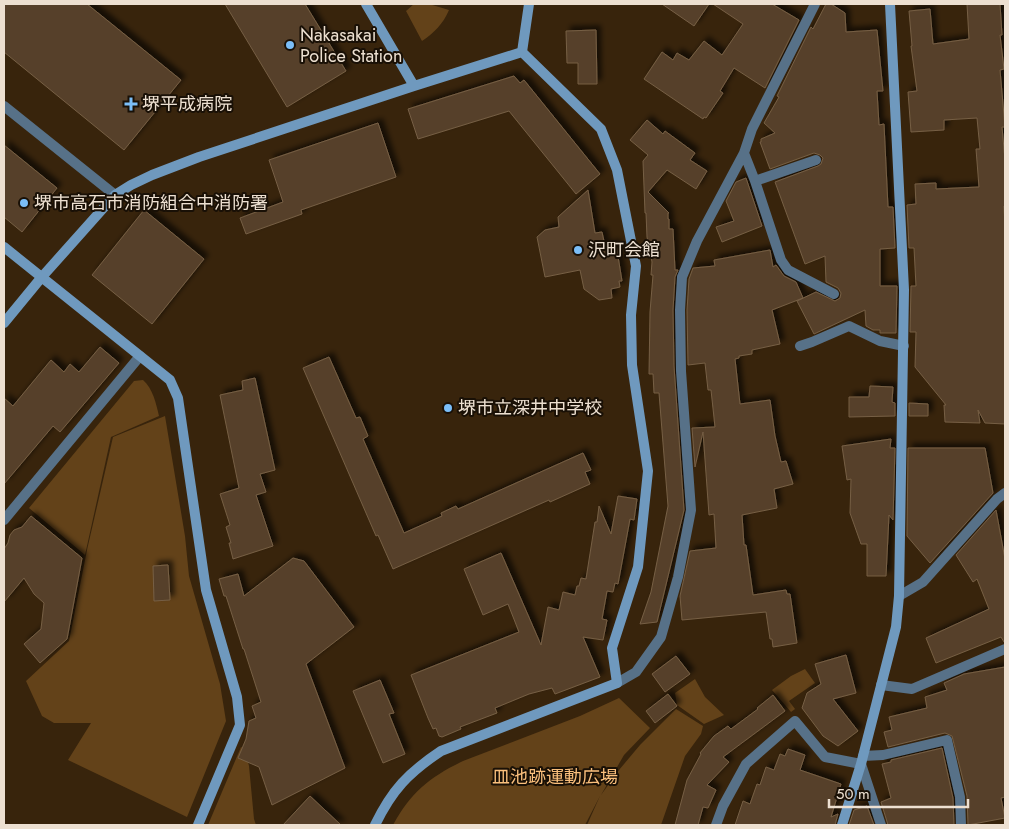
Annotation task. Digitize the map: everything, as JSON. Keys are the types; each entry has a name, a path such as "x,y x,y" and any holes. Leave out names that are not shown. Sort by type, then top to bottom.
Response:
{"street":[{"path":"366,4 414,86"},
{"path":"522,52 529,4"},
{"path":"376,825 385,806 400,783 420,765 441,751 617,683 636,672 661,637 678,577 691,510 681,371 680,310 682,277 698,241 744,153 752,129 815,4"},
{"path":"842,825 862,760 896,627 899,596 904,290 890,4"},
{"path":"4,323 41,278 115,195 152,174 198,157 522,52"},
{"path":"522,52 601,129 617,170 636,266 631,315 632,365 648,471 638,567 612,648 617,683"},
{"path":"4,106 115,195"},
{"path":"744,153 781,260 788,270 834,294"},
{"path":"755,181 816,160"},
{"path":"4,248 170,380 178,398 206,590 236,697 240,725 198,825"},
{"path":"800,346 849,326 880,341 904,346"},
{"path":"4,520 140,356"},
{"path":"899,596 923,582 997,498 1005,493"},
{"path":"881,685 912,689 1005,649"},
{"path":"716,825 723,806 746,764 796,721 824,757 862,760 948,740 960,797 961,825"},
{"path":"862,760 881,825"}],"green space":[{"path":"414,4 429,4 449,10 438,28 422,41 406,11"},
{"path":"143,380 152,392 159,416 111,437 85,555 29,508 134,381"},
{"path":"165,416 185,536 189,576 220,684 226,721 187,817 68,760 91,723 54,723 42,716 26,681 69,641 87,550 113,437"},
{"path":"805,669 815,683 789,701 795,709 791,712 772,690 791,676"},
{"path":"695,679 705,697 724,715 704,724 677,705 675,693"},
{"name":"皿池跡運動広場","path":"619,698 650,728 624,755 601,795 640,745 676,709 703,726 701,734 685,756 661,825 587,825 600,796 585,825 393,825 414,794 451,767 580,716"},
{"path":"241,747 245,749 249,766 256,825 208,825"}],"building":[{"path":"4,4 87,4 181,80 124,150 4,52"},
{"name":"Nakasakai Police Station","path":"225,4 305,4 346,71 287,107"},
{"path":"662,4 709,4 694,26"},
{"path":"713,4 772,4 799,20 765,88 734,68 720,91 723,93 706,118 704,117 703,119 644,79 662,52 673,60 677,53 689,60 704,41 722,55 743,24"},
{"path":"826,4 831,4 845,13 846,32 877,30 883,91 877,91 879,125 884,124 888,207 893,207 895,248 880,249 880,286 897,286 896,333 880,333 880,330 873,330 866,326 865,310 814,334 797,301 816,292 835,301 840,298 841,293 838,288 826,282 825,256 805,264 775,182 818,166 823,158 814,153 770,169 760,142 761,139 775,133 764,123 779,97 777,96 811,27 813,29"},
{"path":"967,4 1000,4 1002,35 1000,35 1004,69 1000,70 1005,127 1002,127 1005,160 1005,424 985,423 978,410 980,423 945,422 944,405 946,405 915,367 916,332 910,332 911,286 916,286 914,248 909,248 907,205 916,204 915,184 936,183 936,189 979,187 976,149 980,149 977,118 944,120 944,130 911,132 908,92 917,91 909,11 930,9 933,44 969,39"},
{"path":"596,30 597,84 578,84 578,63 567,63 566,31"},
{"path":"514,76 520,83 524,80 600,174 576,194 509,111 418,139 408,109"},
{"path":"647,120 663,134 665,131 695,153 690,160 707,171 696,189 667,170 648,192 669,213 669,229 673,229 675,270 678,270 675,277 673,310 674,366 684,510 657,622 640,624 651,592 668,506 659,393 654,393 653,374 649,374 650,312 653,275 651,275 652,262 647,237 643,161 648,155 630,140"},
{"path":"378,123 396,177 301,210 302,214 246,234 240,218 283,202 269,160"},
{"name":"堺市高石市消防組合中消防署","path":"4,145 57,188 22,232 4,217"},
{"path":"746,178 762,226 722,242 716,227 734,221 726,201 736,182"},
{"name":"沢町会館","path":"588,190 595,233 602,232 605,246 616,244 622,281 619,281 620,287 611,289 612,298 599,300 584,289 580,270 545,277 537,237 545,230 559,227 558,217"},
{"path":"144,210 204,259 152,324 92,275"},
{"path":"770,250 773,267 776,265 784,276 796,282 803,298 772,310 780,344 752,350 752,354 739,356 739,358 735,359 740,404 770,400 781,462 786,461 793,484 774,489 777,508 742,515 744,545 746,545 753,595 786,590 787,594 790,594 797,643 773,647 766,612 682,620 680,596 690,551 716,548 714,514 709,515 703,432 695,467 692,428 715,427 711,390 708,390 705,363 688,365 687,310 689,279 693,268 715,266 714,260"},
{"path":"100,347 119,363 60,432 53,426 4,484 4,398 13,406 51,360 64,372 70,364 79,372"},
{"path":"329,357 356,418 360,417 368,436 363,439 404,533 442,516 441,513 456,506 458,509 583,453 591,470 585,472 590,484 550,502 549,500 393,569 378,535 376,536 303,368"},
{"path":"255,378 275,470 260,474 266,492 256,495 273,546 233,559 226,527 230,525 220,494 239,488 220,395 243,390 242,381"},
{"path":"870,386 893,387 892,402 895,403 895,416 849,417 849,397 869,397"},
{"path":"909,403 928,404 928,416 909,416"},
{"path":"891,439 890,448 895,448 893,520 889,515 886,576 867,576 867,544 861,544 850,513 851,479 847,480 842,446"},
{"path":"908,448 985,448 993,493 930,563 907,536"},
{"path":"618,496 637,499 634,520 630,519 618,584 615,583 613,592 607,591 602,619 607,620 603,640 583,637 600,677 555,694 552,688 529,694 495,708 497,713 460,727 461,729 442,737 439,736 436,728 433,729 411,675 519,632 508,604 483,615 464,569 501,553 541,645 548,607 559,610 563,592 575,595 581,578 586,579 599,506 611,534"},
{"path":"996,510 1005,559 1005,642 1001,637 936,663 926,638 989,609 977,579 973,582 956,555"},
{"path":"31,516 82,558 67,639 40,663 24,644 41,629 44,603 34,594 24,578 4,602 4,549 14,530 22,527"},
{"path":"293,558 304,561 354,627 306,664 345,768 272,805 259,767 238,758 246,739 249,721 256,718 252,706 261,702 219,579 238,574 244,596"},
{"path":"168,565 170,600 154,601 153,566"},
{"path":"846,655 856,693 833,699 858,731 838,746 823,736 802,708 807,693 821,684 815,664"},
{"path":"676,656 690,674 665,692 652,674"},
{"path":"1005,667 1005,797 1001,798 1005,818 968,825 967,796 952,736 945,733 888,747 884,732 892,730 889,717 927,708 925,697 947,690 944,683 964,674"},
{"path":"380,680 394,713 389,714 405,754 383,763 353,691"},
{"path":"668,694 677,706 655,723 646,711"},
{"path":"773,695 785,711 723,757 729,762 707,785 716,790 708,808 703,807 698,825 675,825 687,780 700,753 714,736 728,726 731,729"},
{"path":"942,748 953,798 954,825 888,825 881,802 891,798 882,764 891,762 891,760"},
{"path":"788,749 805,755 800,770 841,784 831,817 838,814 835,825 735,825 743,801 750,804 757,784 760,785 766,767 774,770 780,754 785,756"},
{"path":"310,796 341,825 283,825"},
{"path":"867,806 874,825 849,825 854,810"}],"place":[{"name":"Nakasakai Police Station","path":"290,45"},
{"name":"堺平成病院","path":"131,104"},
{"name":"堺市高石市消防組合中消防署","path":"24,203"},
{"name":"沢町会館","path":"578,250"},
{"name":"堺市立深井中学校","path":"448,408"}]}
